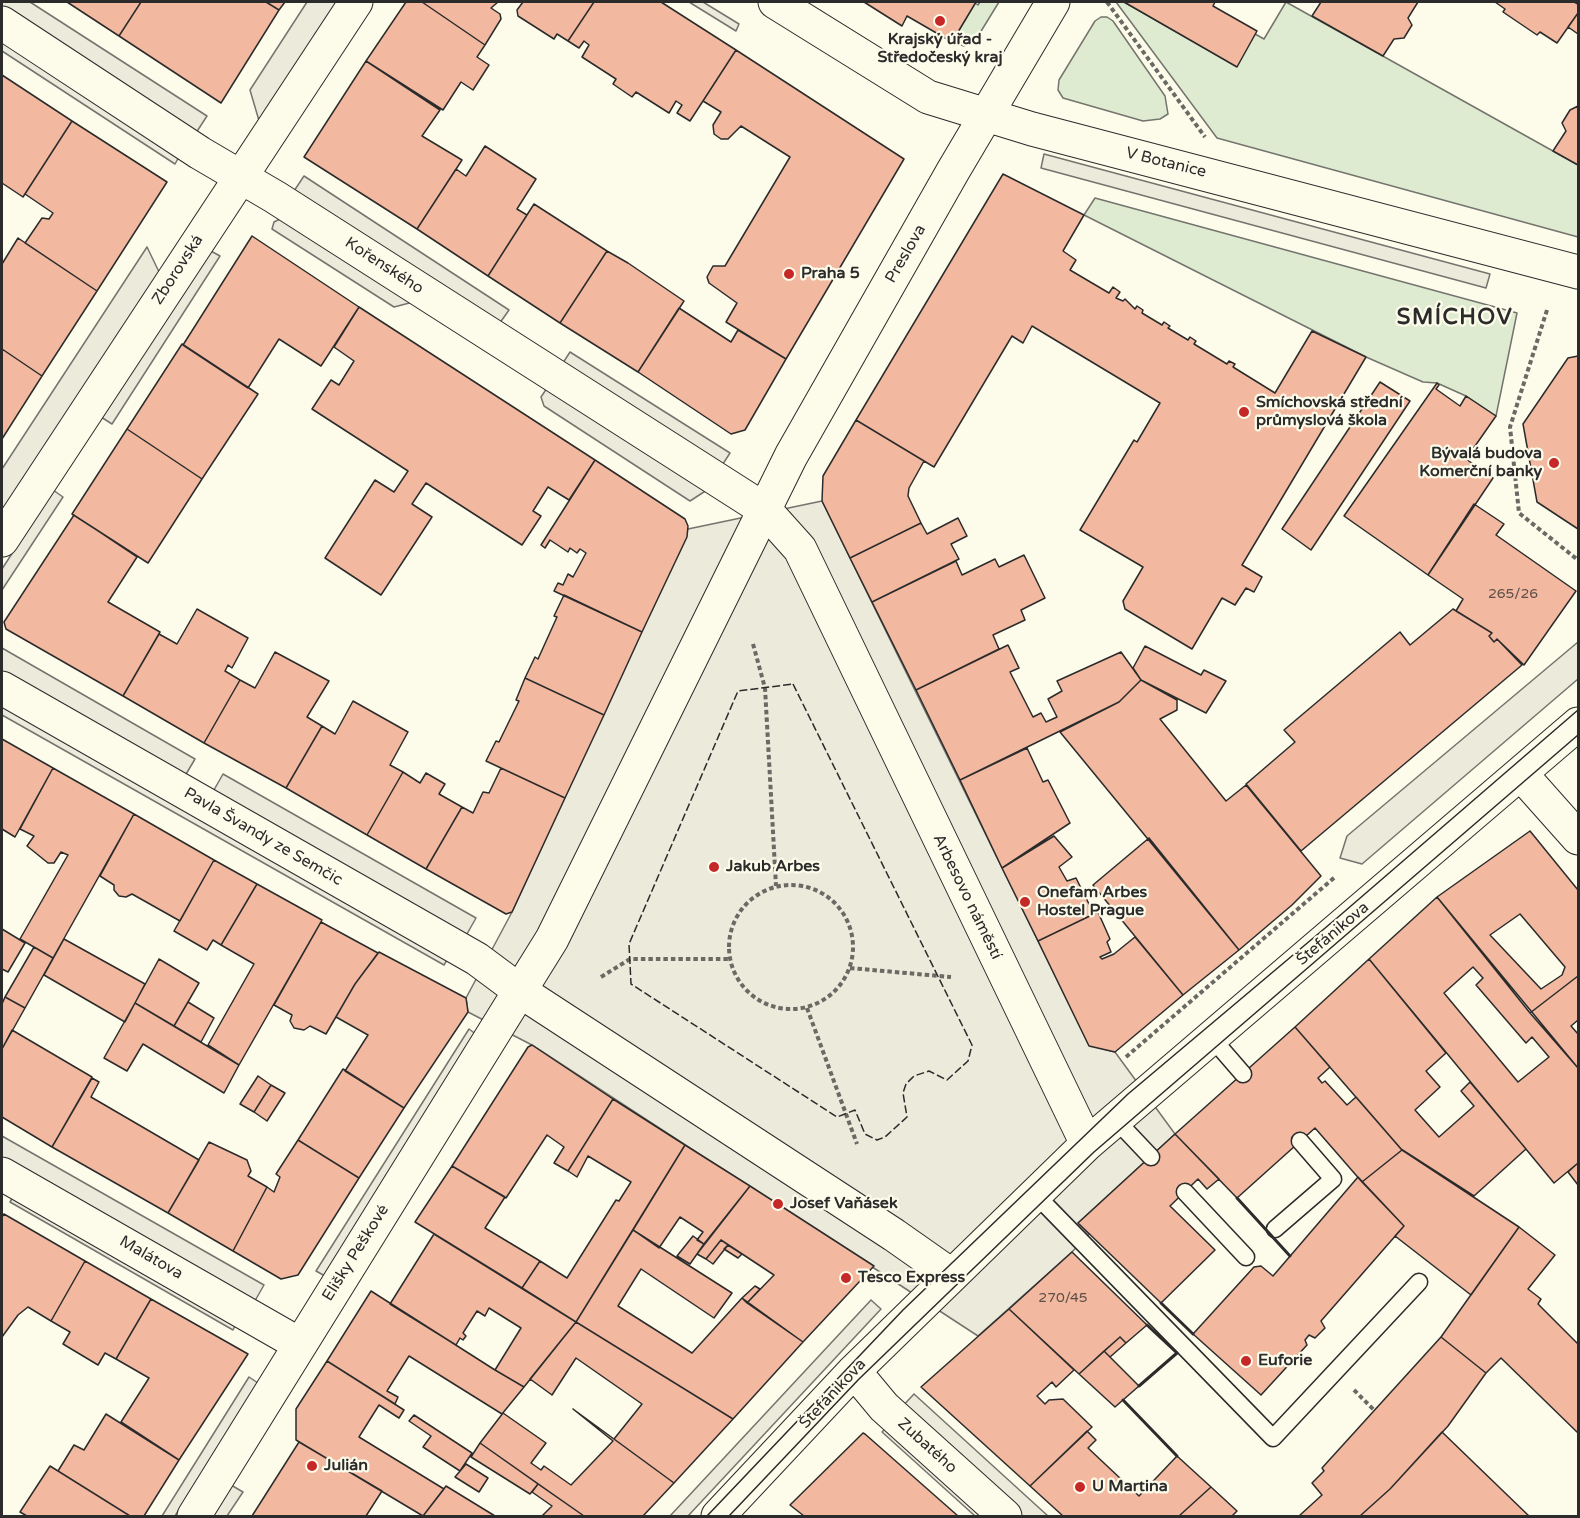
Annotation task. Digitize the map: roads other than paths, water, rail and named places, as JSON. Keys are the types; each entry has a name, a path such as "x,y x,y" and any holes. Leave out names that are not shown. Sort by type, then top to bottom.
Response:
{"street":[{"name":"Zborovská","path":"2,540 356,2"},
{"name":"V Botanice","path":"775,2 927,97 1032,129 1578,272"},
{"name":"Preslova","path":"765,510 791,456 986,114 1053,2"},
{"name":"Kořenského","path":"2,23 765,510"},
{"path":"765,510 552,939 520,992 884,1228 951,1275 1087,1144"},
{"name":"Arbesovo náměstí","path":"765,510 800,549 1087,1144"},
{"name":"Pavla Švandy ze Semčic","path":"2,688 477,959 520,992"},
{"name":"Štefánikova","path":"1087,1144 1578,724"},
{"path":"1521,774 1578,838"},
{"name":"Elišky Peškové","path":"194,1516 520,992"},
{"name":"Malátova","path":"2,1173 300,1344"},
{"name":"Štefánikova","path":"718,1516 854,1371 951,1275"},
{"name":"Zubatého","path":"854,1371 884,1407 1005,1516"}],"lane":[{"path":"1211,1037 1243,1074"},
{"path":"1115,1119 1151,1157"},
{"path":"1275,1229 1333,1179 1300,1141"},
{"path":"1185,1192 1246,1257"},
{"path":"1035,1194 1273,1438 1419,1282"}],"tram line":[{"path":"707,1516 903,1310 1128,1094 1578,710"},
{"path":"729,1516 859,1379 1094,1152 1578,735"}],"place":[{"name":"Krajský úřad - Středočeský kraj","path":"940,21"},
{"name":"Praha 5","path":"789,274"},
{"name":"Smíchovská střední průmyslová škola","path":"1244,412"},
{"name":"Bývalá budova Komerční banky","path":"1554,463"},
{"name":"Jakub Arbes","path":"714,867"},
{"name":"Onefam Arbes Hostel Prague","path":"1025,902"},
{"name":"Josef Vaňásek","path":"778,1204"},
{"name":"Tesco Express","path":"846,1278"},
{"name":"Euforie","path":"1246,1361"},
{"name":"Julián","path":"312,1466"},
{"name":"U Martina","path":"1080,1487"}],"district":[{"name":"SMÍCHOV","path":"1455,318"}]}
